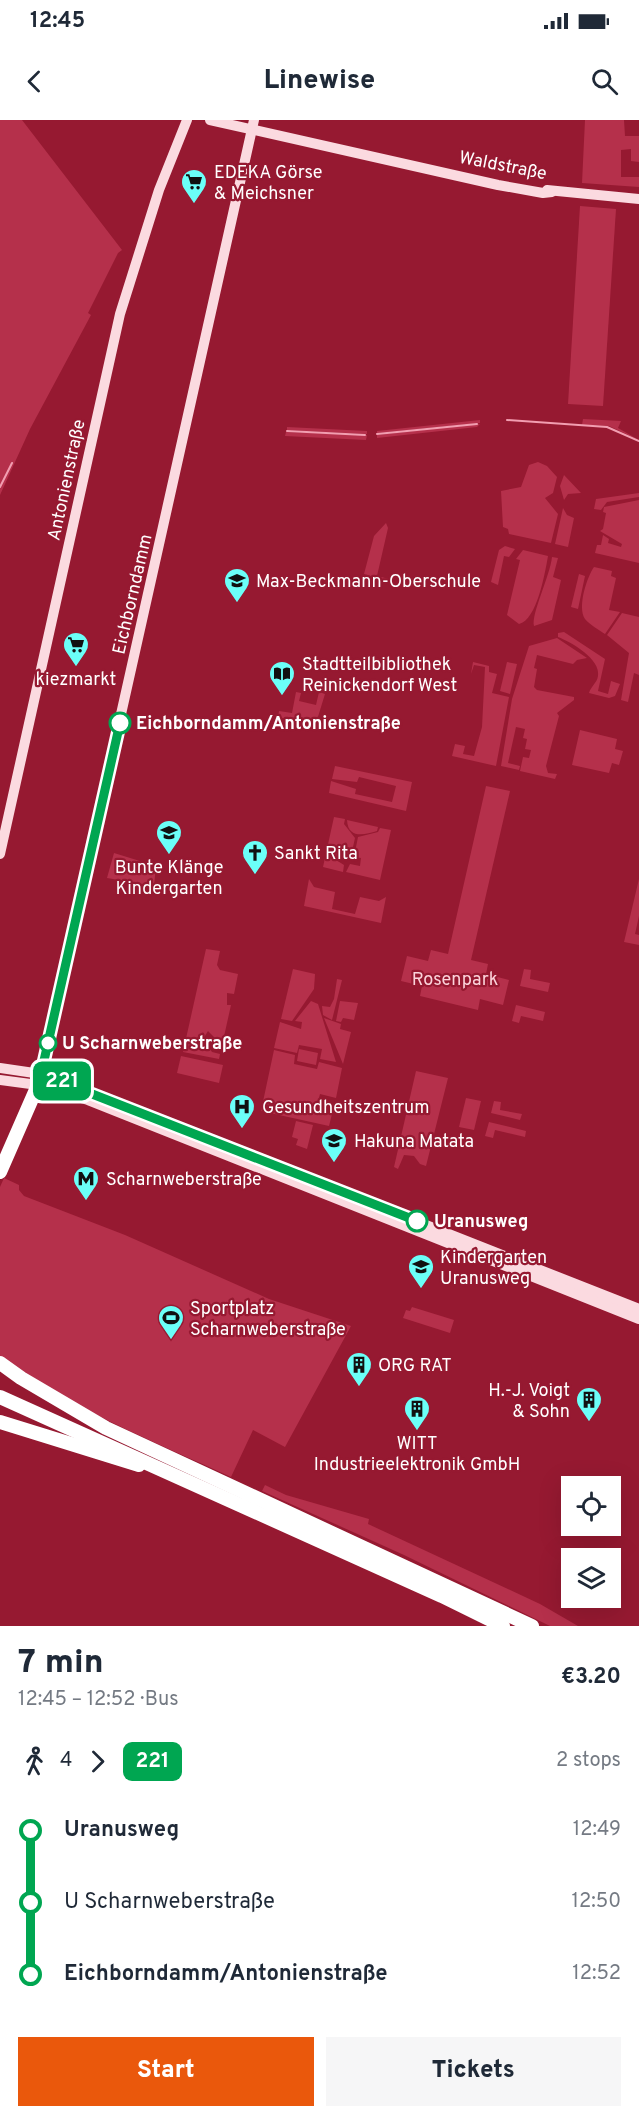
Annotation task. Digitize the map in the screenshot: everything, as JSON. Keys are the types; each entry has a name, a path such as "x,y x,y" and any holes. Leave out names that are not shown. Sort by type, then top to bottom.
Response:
{"highway":[{"path":"0,1172 40,1080"},
{"path":"0,1363 21,1378 106,1428 532,1626"},
{"path":"0,1397 503,1626"},
{"path":"0,1422 132,1465 153,1465"}],"main road":[{"name":"Antonienstraße","path":"0,854 120,314 159,190 188,120"},
{"name":"Waldstraße","path":"210,120 253,125 447,172 474,174 552,192 639,199"},
{"name":"Eichborndamm","path":"40,1080 253,125"},
{"path":"0,1068 40,1080 406,1221 597,1297 639,1318"},
{"path":"0,1080 40,1080"},
{"path":"597,1297 639,1309"}],"green space":[{"path":"0,120 22,120 122,250 118,253 88,313 91,315 30,429 0,495"},
{"path":"585,120 624,120 625,136 639,136 639,162 631,161 631,149 621,150 621,177 639,177 639,187 582,183"},
{"path":"580,206 616,209 603,406 568,404"},
{"path":"583,419 621,421 618,428 639,440 609,426 582,425"},
{"path":"480,420 480,423 377,433 377,431"},
{"path":"480,424 477,427 377,438 377,435"},
{"path":"287,427 367,431 367,434 287,430"},
{"path":"286,432 367,435 366,440 285,436"},
{"path":"538,462 547,466 557,477 553,493 545,498 558,514 551,543 509,534 508,529 503,527 501,491 521,487 529,465"},
{"path":"564,475 581,493 568,494 564,500 560,486"},
{"path":"639,493 639,497 607,502 601,510 594,509 596,499"},
{"path":"639,500 639,563 595,553 597,545 601,545 603,535 609,539 608,543 621,547 622,544 600,531 603,529 606,513 603,512 604,507"},
{"path":"563,508 567,515 574,518 568,547 555,544"},
{"path":"386,523 388,528 377,576 389,579 388,581 364,574 374,536"},
{"path":"505,546 515,549 509,557 504,556 498,585 491,582 499,550"},
{"path":"523,550 548,556 535,605 531,614 519,624 507,615 520,560 516,559"},
{"path":"552,557 558,558 553,577 561,580 552,620 534,626 535,613"},
{"path":"594,567 612,571 611,576 616,578 609,610 620,612 605,634 587,621 583,614 584,592"},
{"path":"579,574 585,576 578,609 571,607"},
{"path":"622,613 639,617 639,675 634,673 628,702 621,700 629,653 607,635"},
{"path":"564,632 605,659 598,691 608,694 611,681 620,684 615,696 609,698 589,693 598,676 598,670 595,663 584,652 558,637 558,633"},
{"path":"557,638 587,658 577,660 573,664 537,655 534,687 537,690 574,697 574,700 557,713 559,716 546,766 548,773 557,774 555,779 520,771 523,757 529,758 531,750 525,749 527,739 523,738 525,729 516,727 508,763 520,766 519,770 501,766 512,699 529,646"},
{"path":"473,662 489,666 489,672 497,674 492,693 509,697 496,766 452,756 455,744 465,746 463,754 474,756 482,727 485,667 474,665 471,674"},
{"path":"507,662 517,664 510,694 500,691"},
{"path":"296,692 301,693 299,701 316,705 319,692 325,694 317,720 311,724 278,717 279,711 292,713"},
{"path":"580,730 617,739 615,749 623,751 619,765 612,763 609,773 572,765"},
{"path":"335,766 412,782 406,811 329,793 331,781 356,789 355,794 392,802 396,786 359,777 357,782 332,779"},
{"name":"Rosenpark","path":"486,786 510,791 471,960 488,964 486,974 509,980 503,1005 480,999 478,1010 420,996 422,986 401,981 407,956 428,961 431,950 448,954"},
{"path":"334,817 345,819 344,824 355,838 351,856 337,856 336,860 344,865 343,872 323,867"},
{"path":"347,820 378,827 377,831 354,833 350,830"},
{"path":"380,828 391,830 380,880 346,872 350,864 360,866 361,858 354,857 358,837 378,832"},
{"path":"114,853 156,866 154,886 107,878"},
{"path":"309,879 314,887 335,892 332,909 355,914 360,897 379,901 386,897 381,923 304,906"},
{"path":"639,879 639,916 635,934 639,935 639,945 624,942"},
{"path":"206,949 220,951 217,965 220,970 238,974 234,994 227,993 227,1005 231,1005 223,1041 217,1040 208,1031 203,1039 212,1052 220,1054 219,1059 183,1052"},
{"path":"293,969 315,974 314,989 292,1021 281,1019"},
{"path":"524,969 531,970 530,979 550,983 548,992 520,986"},
{"path":"337,979 342,980 332,1020 323,1015 322,1006 330,1007 334,999"},
{"path":"311,1001 318,1004 336,1062 320,1059 322,1049 299,1045 297,1053 274,1048 280,1022 301,1029 302,1022 295,1021"},
{"path":"340,1001 358,1003 354,1020 343,1018 341,1022 336,1021"},
{"path":"516,1005 545,1012 543,1021 521,1016 519,1023 512,1021"},
{"path":"324,1018 341,1024 340,1029 351,1032 343,1064"},
{"path":"299,1049 318,1053 316,1065 297,1061"},
{"path":"274,1050 295,1055 294,1064 317,1069 319,1062 342,1068 336,1098 320,1094 317,1105 333,1110 329,1126 261,1111"},
{"path":"181,1056 223,1065 219,1083 177,1073"},
{"path":"416,1071 448,1078 426,1166 420,1164 414,1156 404,1155 398,1169 394,1167"},
{"path":"466,1098 481,1101 474,1130 459,1127"},
{"path":"494,1101 501,1102 500,1110 522,1114 520,1120 491,1113"},
{"path":"296,1121 313,1125 307,1149 296,1145 298,1139 292,1137"},
{"path":"489,1122 526,1131 525,1137 495,1130 493,1138 485,1136"},
{"name":"Sportplatz Scharnweberstraße","path":"4,1178 19,1185 19,1190 24,1196 125,1235 269,1299 351,1326 285,1447 253,1430 231,1477 83,1408 54,1392 0,1356 0,1187"},
{"path":"412,1307 454,1320 450,1333 403,1318 406,1310 410,1311"},
{"path":"265,1485 286,1495 369,1519 368,1524 540,1604 578,1626 550,1626 404,1555 262,1491"}],"waterway":[{"path":"507,420 607,427 639,441"},
{"path":"377,434 477,424"},
{"path":"287,431 365,435"},
{"path":"0,487 12,463"}],"bus line":[{"name":"221","path":"120,723 41,1074 417,1221"}],"place":[{"name":"EDEKA Görse & Meichsner","path":"194,205"},
{"name":"Max-Beckmann-Oberschule","path":"237,604"},
{"name":"kiezmarkt","path":"76,668"},
{"name":"Stadtteilbibliothek Reinickendorf West","path":"282,697"},
{"name":"Eichborndamm/Antonienstraße","path":"120,723"},
{"name":"Bunte Klänge Kindergarten","path":"169,856"},
{"name":"Sankt Rita","path":"255,876"},
{"name":"U Scharnweberstraße","path":"48,1043"},
{"name":"Gesundheitszentrum","path":"242,1130"},
{"name":"Hakuna Matata","path":"334,1164"},
{"name":"Scharnweberstraße","path":"86,1202"},
{"name":"Uranusweg","path":"417,1221"},
{"name":"Kindergarten Uranusweg","path":"421,1290"},
{"name":"Sportplatz Scharnweberstraße","path":"171,1341"},
{"name":"ORG RAT","path":"359,1388"},
{"name":"H.-J. Voigt & Sohn","path":"589,1423"},
{"name":"WITT Industrieelektronik GmbH","path":"417,1432"}]}
